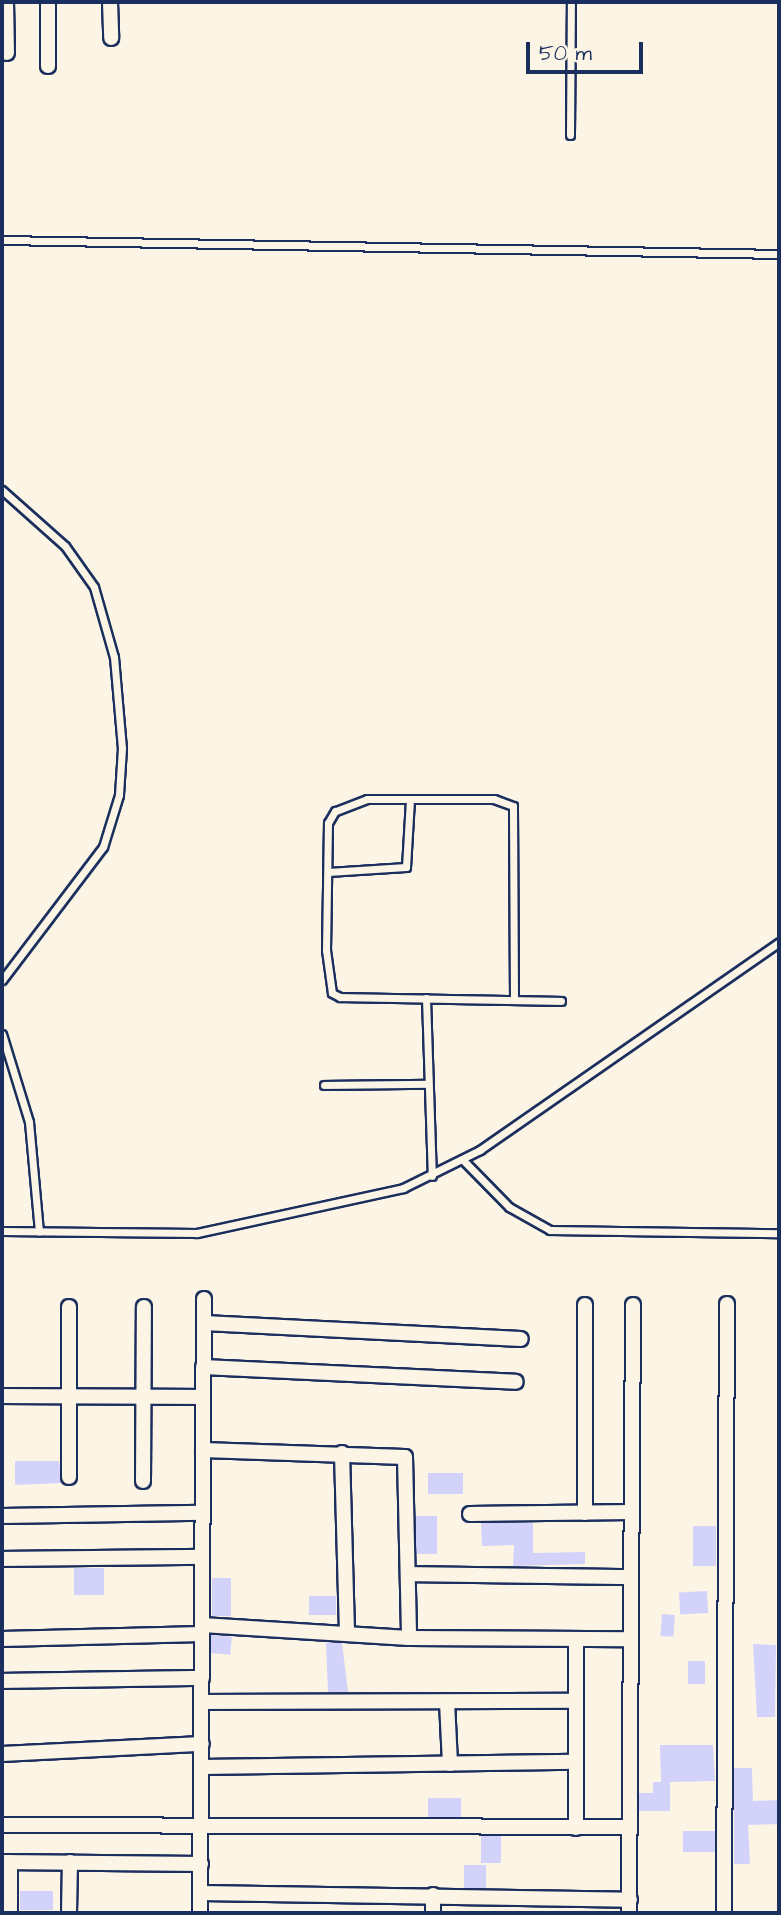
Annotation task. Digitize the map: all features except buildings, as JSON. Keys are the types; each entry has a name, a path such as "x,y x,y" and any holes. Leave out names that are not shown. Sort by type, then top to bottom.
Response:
{"street":[{"path":"6,2 7,52"},
{"path":"48,2 48,66"},
{"path":"110,2 111,38"},
{"path":"200,1913 204,1299"},
{"path":"724,1913 727,1304"},
{"path":"585,1305 585,1513"},
{"path":"201,1894 433,1895 629,1906 627,1827 633,1305"},
{"path":"69,1307 66,1396 69,1477"},
{"path":"143,1481 145,1307"},
{"path":"204,1323 522,1339"},
{"path":"203,1367 516,1382"},
{"path":"2,1396 203,1397"},
{"path":"203,1450 405,1457 409,1638"},
{"path":"342,1453 347,1634"},
{"path":"470,1514 632,1512"},
{"path":"2,1516 203,1513"},
{"path":"2,1559 202,1557"},
{"path":"409,1574 631,1577"},
{"path":"2,1639 202,1630 409,1638 629,1639"},
{"path":"576,1639 576,1828"},
{"path":"2,1681 202,1678"},
{"path":"202,1702 576,1701"},
{"path":"447,1702 450,1764"},
{"path":"2,1754 202,1744"},
{"path":"201,1767 576,1762"},
{"path":"2,1825 627,1827"},
{"path":"10,1913 6,1862 201,1864"},
{"path":"69,1913 70,1863"},
{"path":"433,1895 433,1913"}],"lane":[{"path":"570,135 571,2"},
{"path":"2,240 779,254"},
{"path":"2,490 65,546 94,587 114,657 122,748 118,795 103,847 2,979"},
{"path":"328,873 406,867 410,799"},
{"path":"514,1000 513,806 495,799 410,799 349,801 335,811 328,823 332,993 426,999 561,1001"},
{"path":"2,1231 197,1233 341,1206 432,1176 463,1160 779,942"},
{"path":"426,999 432,1176"},
{"path":"2,1034 29,1122 39,1232"},
{"path":"324,1085 428,1084"},
{"path":"463,1160 509,1207 550,1230 779,1233"}]}
